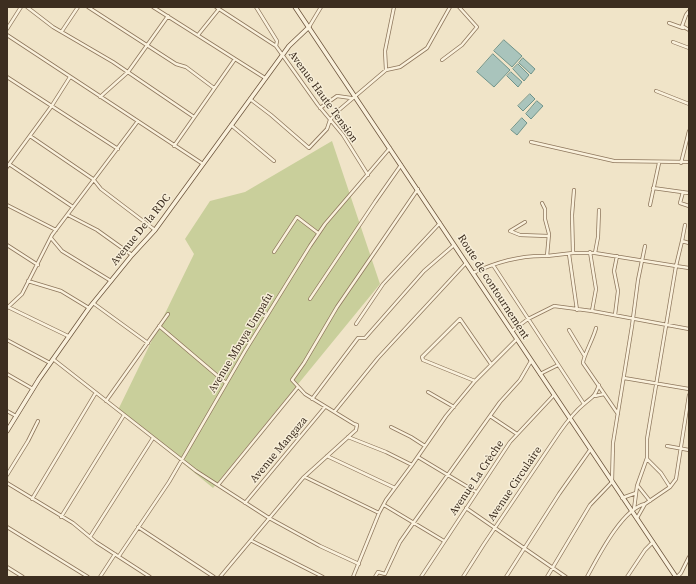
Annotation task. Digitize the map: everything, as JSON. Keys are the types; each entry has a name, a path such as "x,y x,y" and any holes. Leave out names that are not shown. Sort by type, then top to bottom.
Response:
{"street":[{"path":"7,29 20,7"},
{"path":"26,7 128,72 194,117"},
{"path":"62,31 78,7"},
{"path":"88,7 176,64 186,67 214,88"},
{"path":"153,7 265,78"},
{"name":"Avenue Haute Tension","path":"256,7 277,41 276,46 320,108 343,135 368,175"},
{"name":"Route de contournement","path":"295,7 350,89 353,96 391,148 590,450 676,577"},
{"path":"317,7 319,11"},
{"path":"309,27 321,7"},
{"path":"386,70 385,52 394,7"},
{"path":"249,99 275,118 308,148 327,129 330,120 353,96 378,79 386,70 400,67 427,48 450,7"},
{"path":"442,60 462,45 477,28 459,7"},
{"path":"198,35 217,8 276,46"},
{"path":"683,28 686,15 689,10"},
{"path":"100,97 128,72 168,16"},
{"path":"669,23 689,30"},
{"name":"Avenue De la RDC","path":"7,431 32,389 68,336 132,255 155,230 289,46 309,27"},
{"path":"7,35 203,165"},
{"path":"673,42 689,48"},
{"path":"174,146 235,59"},
{"path":"7,77 51,107 118,149"},
{"path":"70,77 51,107 8,165 73,207"},
{"path":"343,96 350,89"},
{"path":"656,91 689,104"},
{"path":"320,108 337,96 353,96"},
{"path":"68,336 7,308 19,297 56,230 138,121"},
{"path":"230,125 274,161"},
{"path":"681,163 689,131"},
{"path":"30,136 93,179 94,183 101,189 155,230"},
{"path":"531,142 614,161 659,163 689,162"},
{"name":"Avenue Mbuya Umpafu","path":"119,556 169,482 226,383 318,233 391,148"},
{"path":"650,205 659,163"},
{"path":"310,299 374,202 402,165"},
{"path":"653,188 689,193"},
{"path":"220,577 305,477 356,430 357,425 312,398 292,380 304,363 337,307 418,189"},
{"path":"574,190 571,253 577,310"},
{"path":"683,192 680,204 689,206"},
{"path":"542,203 545,209 545,221 548,226 547,256"},
{"path":"7,205 56,230"},
{"path":"595,253 598,237 599,210"},
{"path":"68,215 97,230 132,255"},
{"path":"274,252 297,217 318,233"},
{"path":"525,222 510,231 520,235 548,236"},
{"path":"356,324 382,284 440,223"},
{"path":"587,577 604,545 632,510 637,486 647,458 647,439 684,225"},
{"path":"51,238 62,251 111,281"},
{"path":"682,241 689,243"},
{"path":"7,245 38,265"},
{"path":"312,398 358,338 365,338 424,271 454,245"},
{"path":"547,577 590,505 612,482 611,456 645,246"},
{"path":"590,252 596,289 592,311"},
{"path":"473,273 493,265 526,256 547,256 590,252 689,268"},
{"path":"615,315 618,291 614,271 617,256"},
{"path":"335,411 378,358 466,262"},
{"path":"493,265 584,404"},
{"path":"28,281 61,291 89,308"},
{"path":"93,303 148,343"},
{"path":"512,331 528,319 552,306 592,311 689,329"},
{"path":"106,401 168,314"},
{"path":"475,381 423,360 422,357 460,319 491,364"},
{"path":"160,326 226,383"},
{"path":"596,328 592,341 584,355 583,364 599,385 618,415"},
{"path":"569,330 584,355"},
{"path":"353,577 379,514 395,488 454,407 475,381 517,339"},
{"path":"7,340 50,363"},
{"path":"53,359 95,394 153,438 245,504 320,546 359,564"},
{"path":"375,577 378,572 385,574 400,542 413,523 490,416 520,380 531,361"},
{"path":"540,374 558,365"},
{"path":"7,374 32,389"},
{"path":"624,378 689,389"},
{"path":"594,396 599,385"},
{"path":"218,485 298,387"},
{"path":"428,392 454,407"},
{"path":"32,499 95,394"},
{"path":"594,396 604,394"},
{"name":"Avenue La Crèche","path":"422,577 476,492 518,434 554,395"},
{"path":"632,510 650,501 670,487 676,479 689,395"},
{"name":"Avenue Circulaire","path":"463,577 570,418 594,396"},
{"name":"Avenue Mangaza","path":"245,504 325,407"},
{"path":"7,411 16,416"},
{"path":"61,516 124,415"},
{"path":"490,416 518,434"},
{"path":"7,475 28,441 38,421"},
{"path":"391,427 425,446"},
{"path":"348,437 386,452 412,465"},
{"path":"90,537 153,438"},
{"path":"667,446 689,450"},
{"path":"506,577 559,494 590,450"},
{"path":"327,456 395,488"},
{"path":"418,457 476,492"},
{"path":"647,458 656,470 661,473 670,487"},
{"path":"305,477 379,514"},
{"path":"7,483 61,516 150,577"},
{"path":"637,486 650,501"},
{"path":"622,498 636,493"},
{"path":"636,519 645,504"},
{"path":"384,505 444,541"},
{"path":"466,508 566,577"},
{"path":"7,527 88,577"},
{"path":"138,527 214,577"},
{"path":"252,541 323,577"},
{"path":"627,577 645,550 653,542"},
{"path":"100,577 115,554"},
{"path":"676,577 681,573 689,557"},
{"path":"7,567 23,577"}],"green space":[{"path":"332,141 380,284 213,488 118,410 194,254 185,239 210,201 245,192"}],"water":[{"path":"504,40 522,56 512,67 494,51"},
{"path":"493,54 510,70 494,87 477,72"},
{"path":"523,58 535,69 531,74 519,63"},
{"path":"518,64 529,75 524,81 513,69"},
{"path":"511,72 522,82 518,87 507,76"},
{"path":"530,94 535,99 523,111 518,106"},
{"path":"537,101 543,106 531,119 526,114"},
{"path":"522,118 527,123 517,135 511,130"}]}
